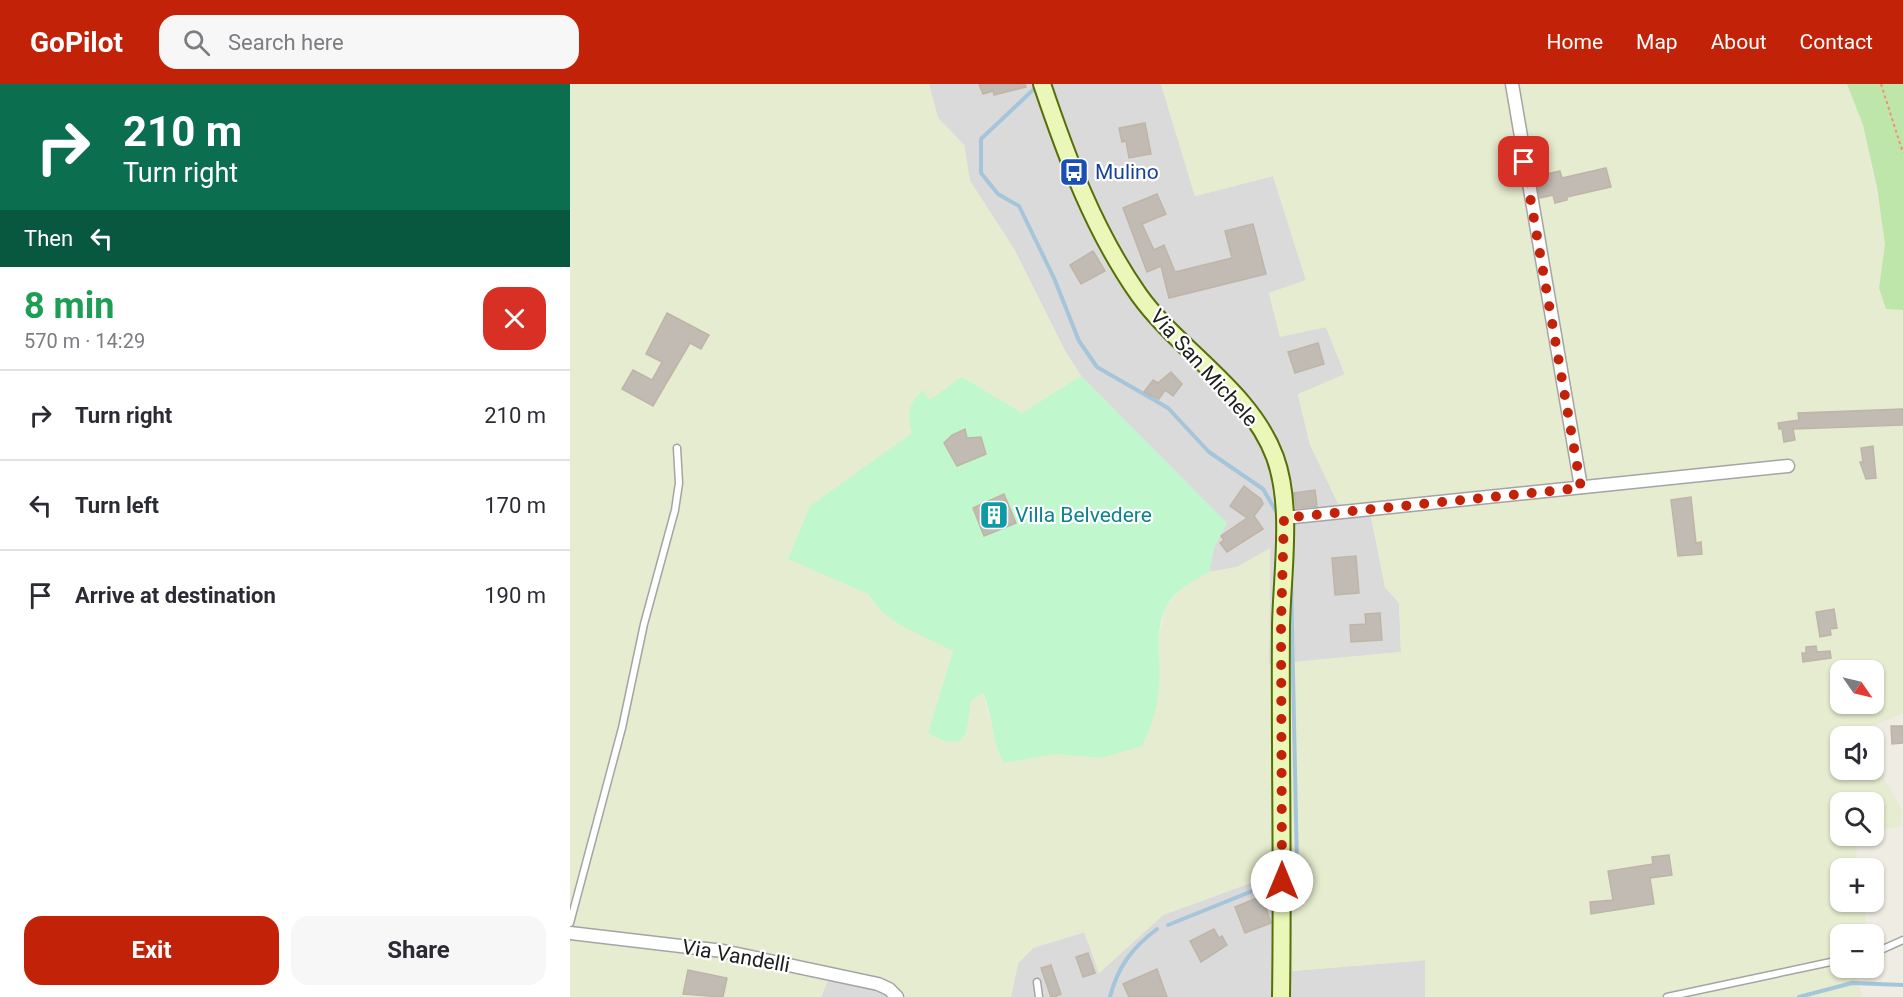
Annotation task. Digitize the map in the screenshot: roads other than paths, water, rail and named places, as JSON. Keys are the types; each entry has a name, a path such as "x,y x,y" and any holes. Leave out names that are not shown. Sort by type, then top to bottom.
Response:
{"main road":[{"name":"Via San Michele","path":"1042,84 1094,219 1127,276 1167,328 1235,395 1264,435 1275,456 1280,474 1284,518 1281,624 1281,997"}],"street":[{"path":"1512,84 1581,488"},
{"path":"1284,518 1788,466"},
{"name":"Via Vandelli","path":"570,933 723,951 878,984 890,989 897,997"}],"lane":[{"path":"570,923 622,728 644,624 678,494 677,448"},
{"path":"1884,949 1903,940"},
{"path":"1667,997 1830,962"},
{"path":"1037,982 1039,997"}],"waterway":[{"path":"1035,88 981,139 981,173 998,194 1019,206 1054,278 1079,341 1097,367 1168,408 1209,452 1263,489 1276,511"},
{"path":"1291,578 1297,865 1291,876"},
{"path":"1168,925 1275,882"},
{"path":"1110,997 1117,976 1127,958 1157,929"},
{"path":"1799,997 1852,983 1903,985"}],"place":[{"name":"Mulino","path":"1074,172"},
{"name":"Villa Belvedere","path":"994,515"}]}
